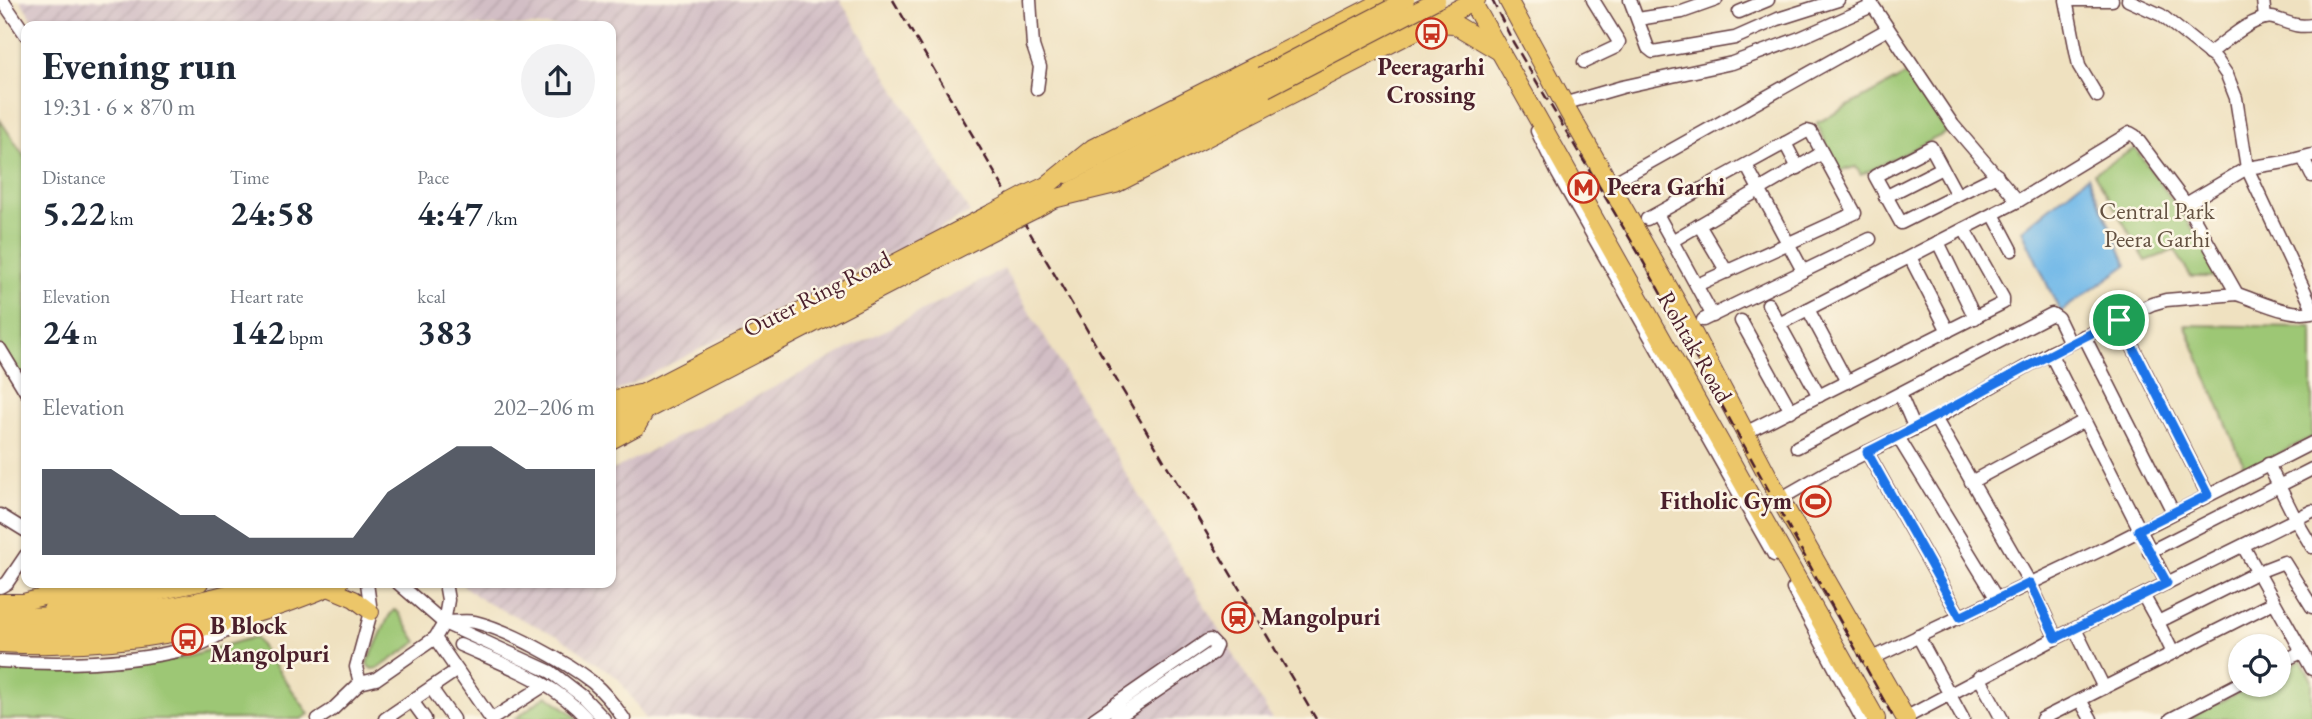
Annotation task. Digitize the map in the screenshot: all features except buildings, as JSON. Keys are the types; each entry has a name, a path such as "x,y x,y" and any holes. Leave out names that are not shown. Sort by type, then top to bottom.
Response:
{"highway":[{"name":"Outer Ring Road","path":"616,422 645,402 1049,192 1093,148 1386,0"},
{"name":"Rohtak Road","path":"1508,0 1563,104 1611,184 1689,326 1780,499 1910,716"},
{"path":"1524,0 1524,31"},
{"name":"Outer Ring Road","path":"1049,192 1115,184 1473,1"},
{"name":"Rohtak Road","path":"1473,1 1876,719"},
{"path":"1370,9 1389,45"},
{"path":"1430,23 1454,24 1502,53"},
{"path":"0,632 48,627 192,603 245,588"},
{"path":"29,616 48,627 115,628 192,617 251,602 291,588"},
{"path":"0,616 29,616 79,603 111,602 140,596"},
{"path":"19,645 48,627"}],"main road":[{"name":"Outer Ring Road","path":"1264,82 1406,0"},
{"name":"Outer Ring Road","path":"1049,192 1264,82 1437,0"},
{"path":"616,399 645,402"},
{"path":"0,602 23,602 55,594 128,593 140,596 177,588"},
{"path":"0,644 87,645 193,631 255,615 326,588"},
{"path":"338,588 371,612"}],"street":[{"path":"2,0 21,28"},
{"path":"1030,0 1033,46 1040,67 1037,89"},
{"path":"1584,62 1616,47 1619,42 1593,0"},
{"path":"1630,0 1648,48 1653,52 1735,38 1778,19 1838,0"},
{"path":"1639,19 1681,6 1716,0"},
{"path":"1739,12 1768,0"},
{"path":"2066,0 2079,65 2097,96"},
{"path":"2072,0 2112,0"},
{"path":"2128,0 2161,15 2222,67 2232,84 2247,168 2312,307"},
{"path":"2263,0 2265,18"},
{"path":"1563,104 1622,87 1732,63 1800,38 1870,3 1953,125 2018,201"},
{"path":"2209,54 2233,35 2265,18 2273,18 2290,26 2312,25"},
{"path":"1611,184 1888,29"},
{"path":"1532,110 1544,149 1781,567 1862,719"},
{"path":"1697,285 1855,212 1809,130 1652,216 1672,241 1697,285 1708,318 1870,239"},
{"path":"1779,324 2018,201 2130,133 2186,204 2237,294"},
{"path":"1785,143 1798,168"},
{"path":"1957,195 1931,147 1875,176 1900,223 1957,195 1997,175"},
{"path":"1672,241 1822,153"},
{"path":"2186,204 2247,168 2307,157 2312,176"},
{"path":"1746,165 1803,271"},
{"path":"1885,197 1942,167"},
{"path":"1993,214 2012,250"},
{"path":"1699,225 1727,272"},
{"path":"1745,433 2003,303 2003,298 1964,229"},
{"path":"1938,242 1975,317"},
{"path":"1910,257 1948,331"},
{"path":"1780,499 1915,429 2050,353 2166,300 2237,294 2288,311 2303,314 2312,312"},
{"path":"1768,304 1819,396"},
{"path":"1808,309 1847,382"},
{"path":"1797,447 2052,314 2059,318 2070,343"},
{"path":"2119,320 2208,495"},
{"path":"1741,321 1791,411"},
{"path":"2084,336 2173,513"},
{"path":"0,351 21,384"},
{"path":"2050,353 2167,583"},
{"path":"1900,394 1915,429"},
{"path":"1935,418 2030,583 2056,638"},
{"path":"1971,482 2084,421"},
{"path":"1898,437 1997,599"},
{"path":"1873,658 2312,443"},
{"path":"1867,452 1960,617"},
{"path":"2268,464 2295,520 2312,547"},
{"path":"2149,552 2312,470"},
{"path":"1910,716 1979,677 2312,511"},
{"path":"0,515 21,528"},
{"path":"2243,546 2312,669"},
{"path":"0,587 7,583 21,562"},
{"path":"2158,622 2258,572 2284,562 2312,607"},
{"path":"360,683 356,667 371,612 368,588"},
{"path":"404,588 444,623 551,673 582,695 604,719"},
{"path":"318,719 360,683 376,679 435,638 444,623 448,600 446,588"},
{"path":"2143,595 2173,653"},
{"path":"2042,719 2274,603"},
{"path":"0,660 57,664 192,648 255,615"},
{"path":"444,623 472,621 515,638 592,682 624,719"},
{"path":"2075,629 2104,688"},
{"path":"1918,636 1963,719"},
{"path":"435,638 492,719 545,685"},
{"path":"1207,640 1216,646 1213,653 1111,716 1207,640"},
{"path":"460,645 545,685 587,719"},
{"path":"2291,657 2301,652"},
{"path":"392,717 457,670"},
{"path":"1979,677 2002,719"},
{"path":"431,688 453,719"},
{"path":"2171,719 2228,689"},
{"path":"2080,700 2091,719"},
{"path":"412,701 425,719"}],"shaded area":[{"path":"20,0 840,0 970,213 616,391 616,21 34,21"},
{"path":"1004,269 1272,719 646,719 618,678 560,637 483,601 466,588 616,588 616,468"}],"green space":[{"path":"1905,75 1948,132 1861,175 1856,167 1838,171 1817,123"},
{"path":"0,120 21,152 21,385 0,349"},
{"name":"Central Park Peera Garhi","path":"2135,148 2227,277 2191,277 2175,250 2146,261 2094,173"},
{"path":"2185,325 2312,327 2312,437 2246,471"},
{"path":"394,610 417,642 379,668 372,669 368,662"},
{"path":"255,637 309,714 301,719 0,719 0,668 70,670 118,667 188,656"},
{"path":"2301,660 2312,680 2312,719 2188,719 2229,697 2291,697 2291,665"},
{"path":"547,695 579,719 515,719"}],"water":[{"path":"2088,176 2127,265 2060,312 2022,230"}],"railway":[{"path":"893,0 1316,719"},
{"path":"1492,0 1513,42 1639,254 1894,719"}],"place":[{"name":"Peeragarhi Crossing","path":"1431,33"},
{"name":"Peera Garhi","path":"1584,187"},
{"name":"Fitholic Gym","path":"1815,501"},
{"name":"Mangolpuri","path":"1238,617"},
{"name":"B Block Mangolpuri","path":"187,640"}],"route":[{"path":"2119,320 2208,495 2138,530 2167,583 2056,638 2030,583 1960,617 1867,452 1940,416 2050,353 2119,320"}]}
